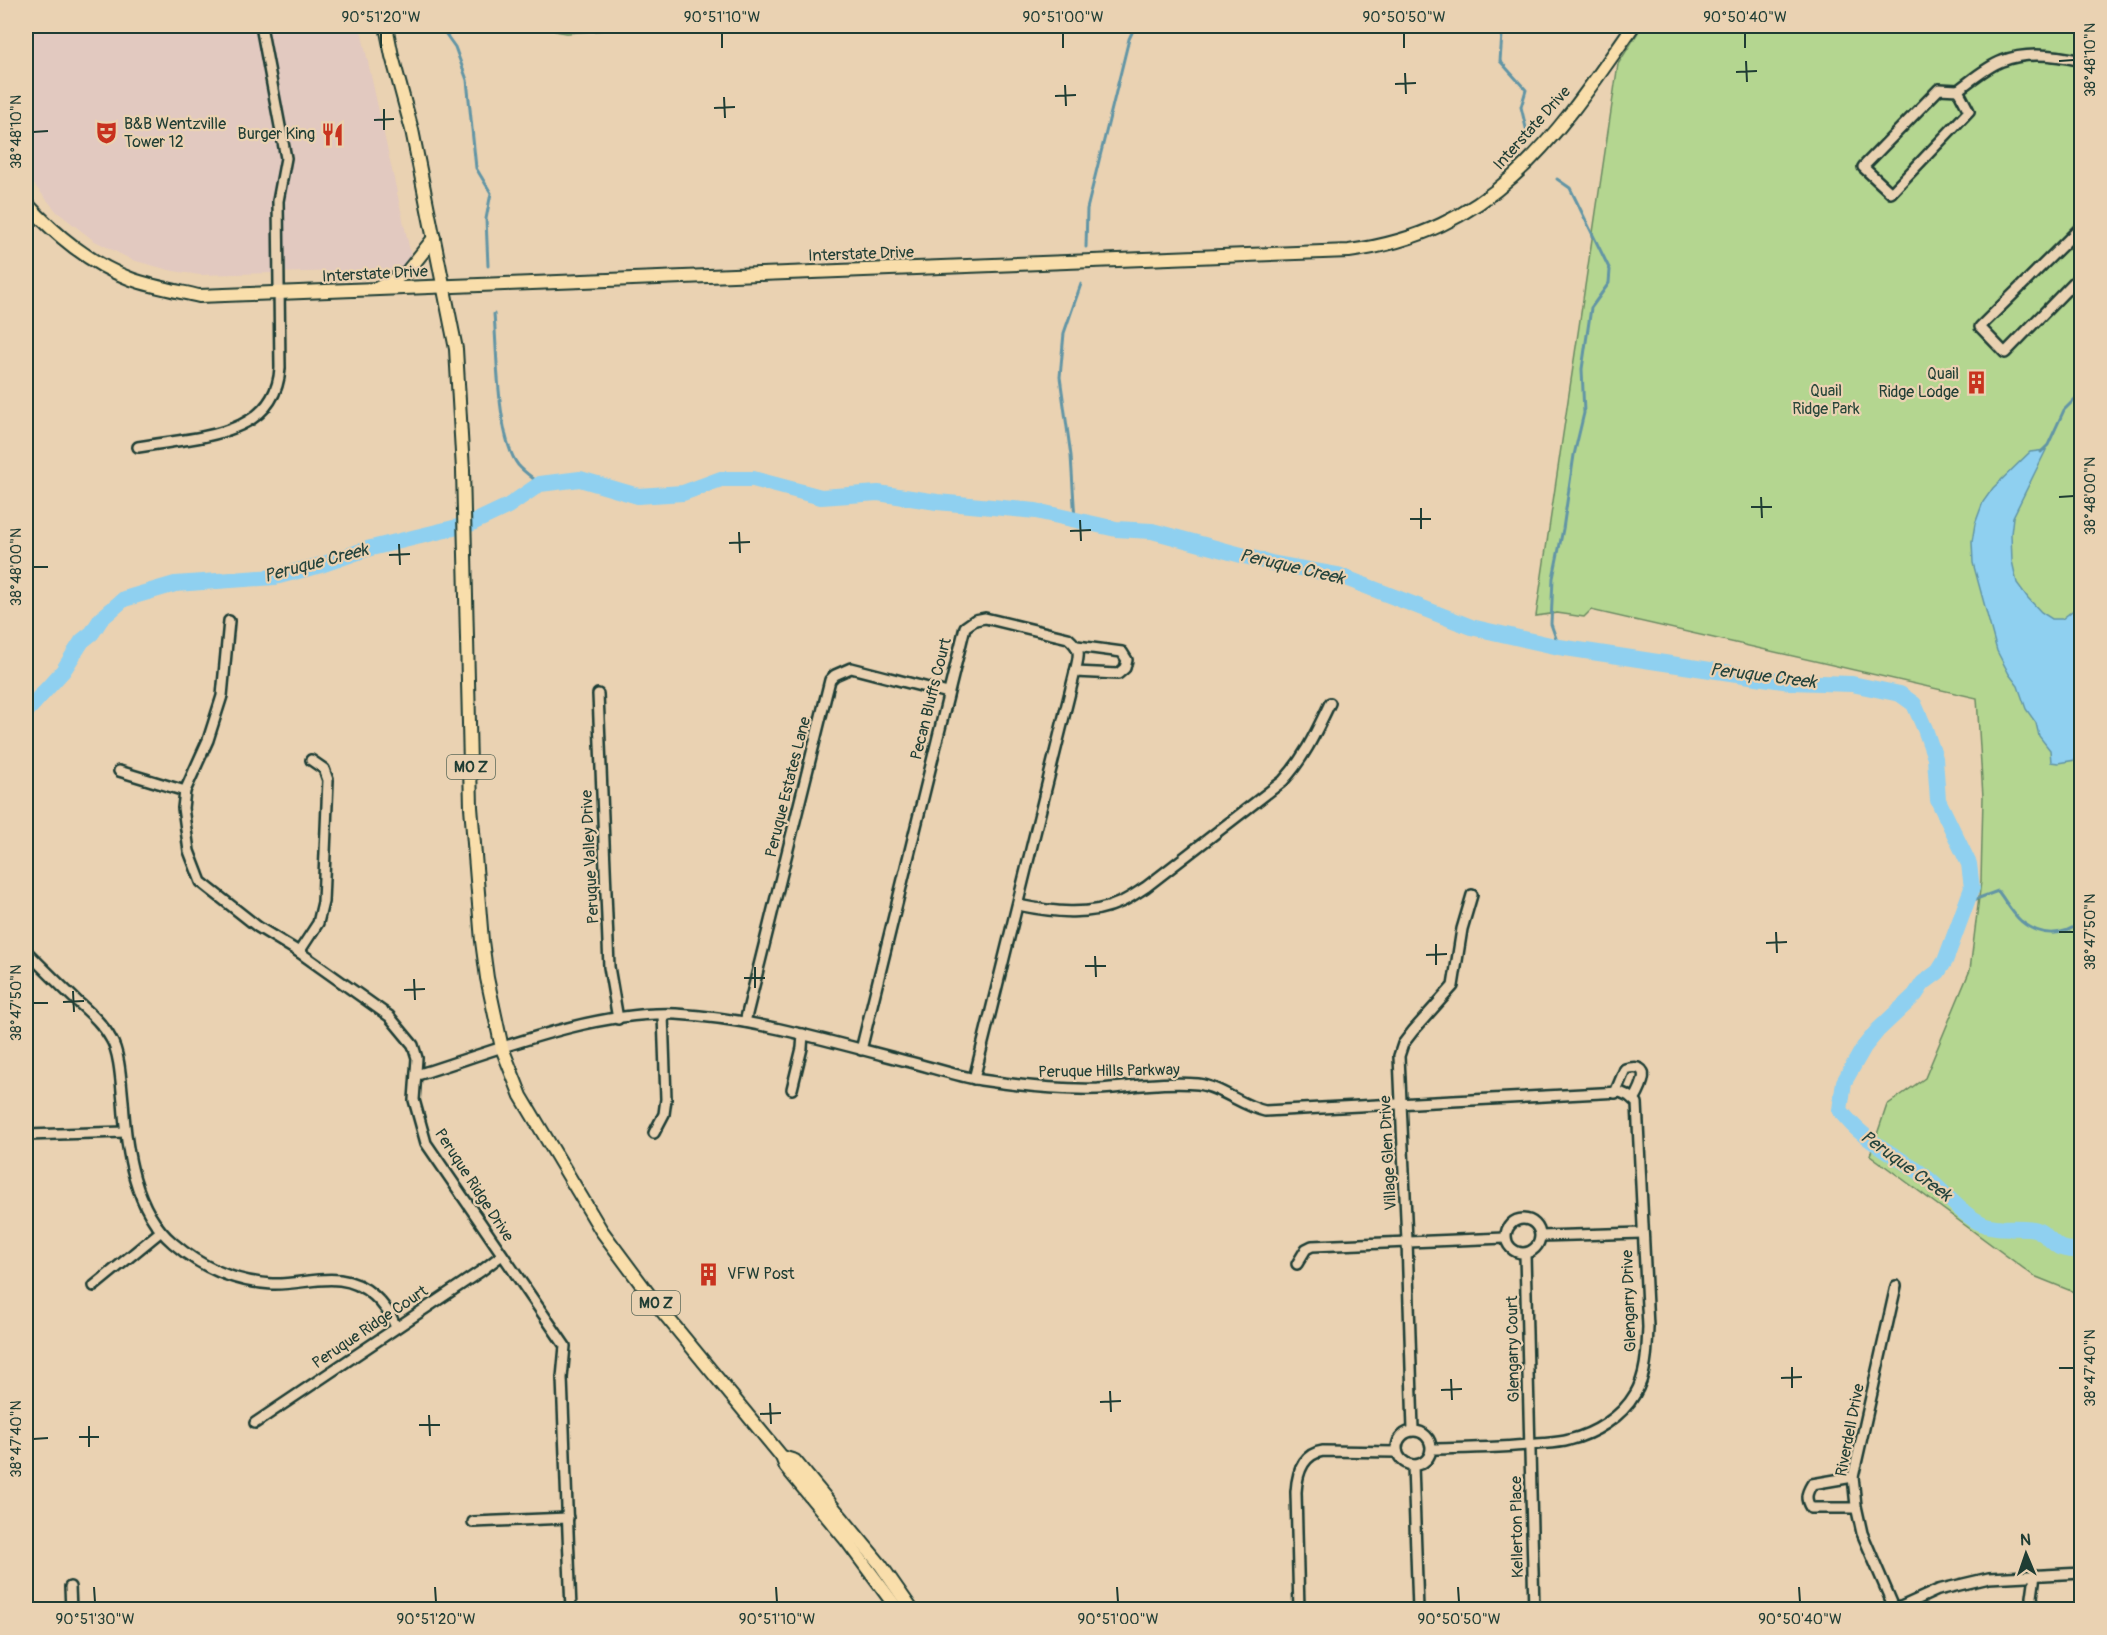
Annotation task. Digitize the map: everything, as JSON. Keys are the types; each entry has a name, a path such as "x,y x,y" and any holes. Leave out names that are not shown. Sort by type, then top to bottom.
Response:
{"main road":[{"name":"Interstate Drive","path":"26,203 72,248 112,271 134,280 199,297 1331,253 1375,247 1409,238 1448,222 1483,202 1510,180 1570,115 1633,26"},
{"name":"MO Z","path":"386,27 412,130 456,349 463,471 471,807 477,888 488,978 502,1048 521,1096 601,1230 653,1300 847,1540 898,1610"},
{"path":"371,290 407,272 434,238"},
{"name":"MO Z","path":"782,1457 795,1461 880,1564 912,1610"}],"street":[{"path":"138,447 228,431 241,426 264,410 272,399 280,380 278,201 286,158 261,26"},
{"path":"1958,90 1969,111 1891,193 1863,167 1939,89 1958,90 2002,61 2020,56 2039,55 2082,61"},
{"path":"2082,226 1980,327 2005,353 2082,274"},
{"name":"Pecan Bluffs Court","path":"861,1050 965,627 975,620 985,618 1068,638 1077,646 1122,652 1127,660 1125,668 1118,674 1076,672"},
{"name":"Peruque Ridge Drive","path":"229,621 222,696 208,740 185,791 184,826 189,851 201,882 258,927 299,952 389,1016 413,1045 417,1058 414,1100 426,1143 565,1346 562,1378 571,1610"},
{"path":"974,1079 1076,672 1079,655 1077,646"},
{"name":"Peruque Estates Lane","path":"745,1022 830,680 835,675 851,668 948,693"},
{"name":"Peruque Valley Drive","path":"598,694 609,967 618,1019"},
{"path":"1018,905 1054,912 1094,910 1122,902 1146,887 1283,781 1299,763 1330,703"},
{"path":"299,952 318,923 324,891 328,780 324,769 310,760"},
{"path":"119,771 185,791"},
{"name":"Village Glen Drive","path":"1413,1430 1399,1056 1403,1044 1413,1031 1453,986 1462,929 1472,895"},
{"path":"26,951 97,1020 112,1040 122,1086 129,1156 141,1196 160,1232 208,1267 231,1277 269,1284 294,1285 311,1281 340,1280 368,1290 382,1302 391,1314 396,1327"},
{"path":"654,1133 664,1114 666,1099 663,1015"},
{"name":"Peruque Hills Parkway","path":"417,1075 559,1030 618,1019 663,1015 724,1018 745,1022 803,1034 974,1079 1038,1089 1200,1084 1250,1108 1265,1111 1615,1093 1632,1098"},
{"path":"792,1089 803,1034"},
{"path":"1615,1093 1625,1069 1631,1067 1641,1070 1645,1081 1632,1098"},
{"name":"Glengarry Drive","path":"1432,1449 1568,1441 1592,1432 1618,1414 1636,1393 1643,1376 1647,1355 1648,1327 1637,1103 1632,1098"},
{"path":"26,1136 125,1132"},
{"path":"1528,1218 1538,1225 1541,1236 1539,1245 1533,1251 1525,1254 1516,1252 1505,1238 1508,1226 1517,1219 1528,1218"},
{"path":"94,1286 160,1232"},
{"path":"1541,1236 1642,1233"},
{"path":"1297,1264 1305,1249 1312,1246 1505,1238"},
{"name":"Glengarry Court","path":"1525,1254 1530,1445"},
{"name":"Peruque Ridge Court","path":"255,1423 502,1255"},
{"name":"Riverdell Drive","path":"1894,1609 1862,1533 1856,1508 1853,1477 1896,1286"},
{"path":"1299,1610 1296,1476 1304,1462 1317,1452 1323,1451 1396,1452 1406,1463 1413,1466 1422,1464 1429,1457 1432,1449 1429,1439 1422,1432 1413,1430 1403,1434 1397,1442 1396,1452"},
{"name":"Kellerton Place","path":"1530,1445 1534,1610"},
{"path":"1413,1466 1418,1610"},
{"path":"1853,1477 1812,1484 1806,1497 1811,1509 1856,1508"},
{"path":"473,1522 568,1518"},
{"path":"1894,1609 1938,1590 1989,1578 2082,1573"},
{"path":"2035,1575 2032,1597 2035,1610"},
{"path":"70,1587 71,1610"}],"shaded area":[{"path":"26,26 360,26 412,260 407,269 200,275 173,271 132,260 93,240 57,212 26,175"}],"green space":[{"path":"552,26 657,26 567,33 555,31"},
{"name":"Quail Ridge Park","path":"1642,26 2081,26 2081,1295 2034,1276 1870,1155 1887,1105 1925,1078 1970,970 1981,881 1983,797 1977,698 1591,610 1584,617 1557,613 1536,616 1618,64"}],"water":[{"path":"2046,450 2013,517 2012,561 2017,583 2041,612 2052,619 2062,619 2081,604 2079,639 2082,665 2081,759 2058,763 2051,762 2050,750 2039,736 2036,723 2026,709 2018,686 1997,651 1973,563 1972,542 1975,524 1983,502 1993,488 2030,452"}],"waterway":[{"path":"440,26 455,47 467,80 476,168 491,193 486,219 488,266"},
{"path":"1086,247 1087,209 1129,39 1135,26"},
{"path":"1506,26 1502,35 1500,61 1526,90 1521,107 1527,132"},
{"path":"1557,179 1570,188 1610,270 1609,283 1591,308 1582,369 1584,413 1574,455 1553,578 1551,624 1559,647"},
{"path":"1075,520 1071,456 1060,377 1064,333 1081,284"},
{"path":"494,314 499,393 506,436 511,453 518,465 540,484"},
{"path":"2041,452 2048,445 2064,410 2082,392"},
{"name":"Peruque Creek","path":"26,712 63,671 82,641 92,633 101,619 124,599 175,584 275,577 321,565 367,549 470,524 508,506 540,484 580,479 638,496 683,493 721,479 753,479 821,497 878,493 937,502 1036,511 1116,529 1152,531 1271,563 1338,575 1471,627 1559,647 1790,682 1852,684 1900,694 1914,704 1925,729 1935,758 1938,800 1969,864 1972,888 1945,961 1938,972 1923,983 1915,995 1878,1030 1864,1047 1844,1082 1840,1110 1859,1131 1926,1177 1975,1220 1990,1226 2037,1230 2059,1247 2082,1251"},
{"path":"1968,902 1998,891 2021,921 2043,932 2067,930 2082,922"}],"place":[{"name":"B&B Wentzville Tower 12","path":"106,133"},
{"name":"Burger King","path":"333,134"},
{"name":"Quail Ridge Lodge","path":"1977,383"},
{"name":"VFW Post","path":"709,1274"}]}
